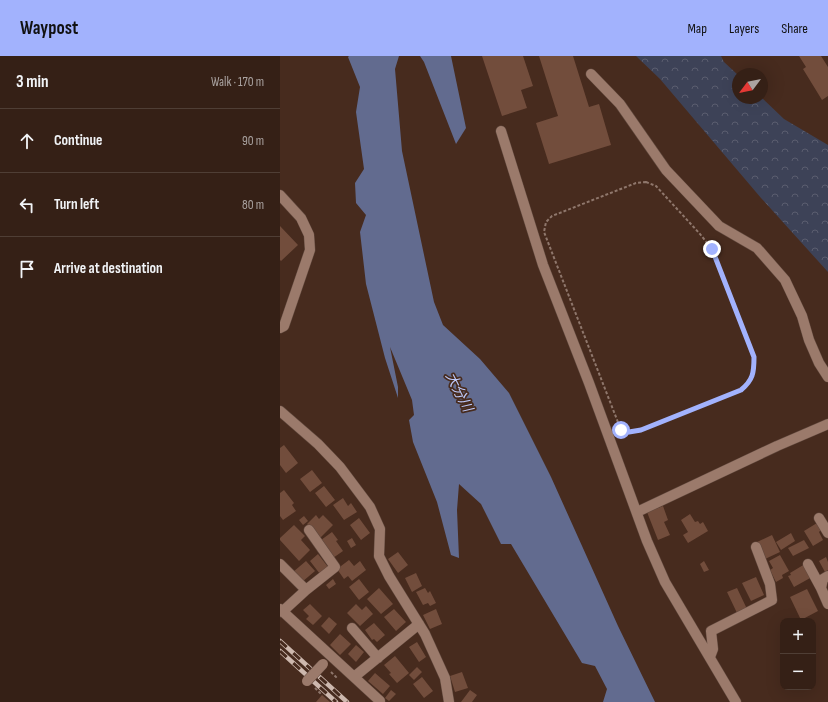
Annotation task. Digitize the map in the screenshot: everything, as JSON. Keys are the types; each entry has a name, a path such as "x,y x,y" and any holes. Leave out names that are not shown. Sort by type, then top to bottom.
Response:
{"street":[{"path":"591,74 620,104 666,170 719,226 757,248 785,280 802,316 808,340 819,363 828,377"},
{"path":"501,131 543,265 665,582 736,702"},
{"path":"280,195 300,218 309,235 310,250 284,326 280,328"},
{"path":"280,411 318,444 340,468 370,508 380,529 379,556 389,576 425,634 445,678 449,702"},
{"path":"637,512 777,446 828,424"},
{"path":"819,518 828,533"},
{"path":"309,530 334,567 281,610 380,701"},
{"path":"710,657 713,649 711,631 772,600 770,584 756,547"},
{"path":"280,564 306,590"},
{"path":"808,564 828,604"},
{"path":"821,588 824,580 828,576"},
{"path":"354,677 418,624"},
{"path":"352,628 378,658"},
{"path":"307,681 322,664"}],"path":[{"path":"646,182 656,186 712,249 754,357 754,373 748,385 741,390 641,430 629,432 621,430 544,232 546,222 552,216 636,183 646,182"}],"green space":[{"path":"636,56 721,56 724,62 732,69 732,104 768,104 784,119 828,145 828,272 761,198 660,79"}],"water":[{"name":"大分川","path":"399,56 395,69 402,151 434,302 443,325 480,359 509,393 551,477 618,626 655,702 603,702 607,689 595,666 582,663 511,544 501,544 481,504 459,484 457,510 459,558 451,555 437,502 413,442 409,420 414,415 412,400 390,347 398,387 398,398 385,358 366,284 360,232 366,215 356,203 355,183 364,169 356,112 360,87 348,57"},
{"path":"420,56 451,56 466,128 456,144 424,62"}],"building":[{"path":"482,56 523,56 533,86 521,90 527,108 502,116"},
{"path":"539,56 573,56 589,107 599,104 611,145 549,164 536,123 558,116"},
{"path":"799,56 821,56 828,67 828,96 822,100 803,69 806,67"},
{"path":"280,226 298,245 281,261 280,260"},
{"path":"284,445 298,463 286,473 280,465 280,448"},
{"path":"312,470 322,483 310,492 300,479"},
{"path":"324,486 335,500 326,507 315,493"},
{"path":"284,490 294,503 292,505 296,511 283,520 280,516 280,493"},
{"path":"343,498 348,506 351,503 357,512 344,520 333,505"},
{"path":"663,506 668,520 664,522 670,535 658,540 647,512"},
{"path":"690,514 695,522 698,521 700,524 703,522 708,531 688,543 683,535 688,532 681,520"},
{"path":"316,515 319,519 323,515 333,525 320,538 307,524"},
{"path":"304,516 308,521 303,525 299,520"},
{"path":"359,518 370,533 361,540 350,525"},
{"path":"817,523 821,530 819,532 823,540 813,546 804,531"},
{"path":"294,525 305,536 301,540 310,550 299,561 280,540 280,538"},
{"path":"332,532 343,551 333,558 321,540"},
{"path":"791,533 795,541 781,550 776,542"},
{"path":"772,535 780,552 765,559 757,542"},
{"path":"352,538 356,545 351,548 347,541"},
{"path":"804,540 809,548 793,556 788,548"},
{"path":"398,552 408,565 398,573 388,559"},
{"path":"318,554 328,567 320,574 310,561"},
{"path":"780,555 789,571 782,575 783,578 776,582 770,570 773,568 769,561"},
{"path":"826,557 828,562 828,570 825,572 819,561"},
{"path":"349,560 354,566 360,561 366,570 352,581 348,576 344,579 337,569"},
{"path":"306,561 315,571 302,582 293,572"},
{"path":"704,561 709,570 704,572 700,564"},
{"path":"805,564 812,577 794,587 788,576 791,575 790,573"},
{"path":"416,573 422,586 412,592 405,578"},
{"path":"756,577 764,595 751,601 742,583"},
{"path":"333,579 336,584 329,589 326,585"},
{"path":"359,579 369,592 359,600 349,587"},
{"path":"379,588 393,604 381,614 367,599"},
{"path":"425,588 428,593 430,591 436,603 430,606 428,603 423,605 416,592"},
{"path":"737,588 747,609 737,613 727,592"},
{"path":"807,589 818,611 805,618 800,618 790,597"},
{"path":"310,604 322,616 313,625 306,619 309,616 303,610"},
{"path":"356,604 362,610 366,606 373,614 360,626 347,613"},
{"path":"394,609 406,622 396,631 384,617"},
{"path":"436,609 442,624 430,629 423,615"},
{"path":"329,617 337,624 329,634 321,626"},
{"path":"374,623 385,635 377,642 374,639 372,640 365,630"},
{"path":"340,634 351,644 340,655 330,645"},
{"path":"417,642 426,657 419,662 409,647"},
{"path":"356,645 364,652 356,662 348,654"},
{"path":"395,656 409,673 397,683 389,674 391,673 384,665"},
{"path":"417,667 422,672 414,680 409,675"},
{"path":"462,672 468,688 455,692 450,676"},
{"path":"375,673 390,686 383,694 368,681"},
{"path":"422,677 433,691 424,698 413,684"},
{"path":"391,690 396,694 389,701 385,698"},
{"path":"470,690 477,695 472,702 461,702"},
{"path":"322,695 330,702 316,702"}],"railway":[{"path":"280,641 347,702"},
{"path":"280,651 336,702"}],"route":[{"path":"621,430 629,432 641,430 741,390 748,385 754,373 754,357 712,249"}]}
